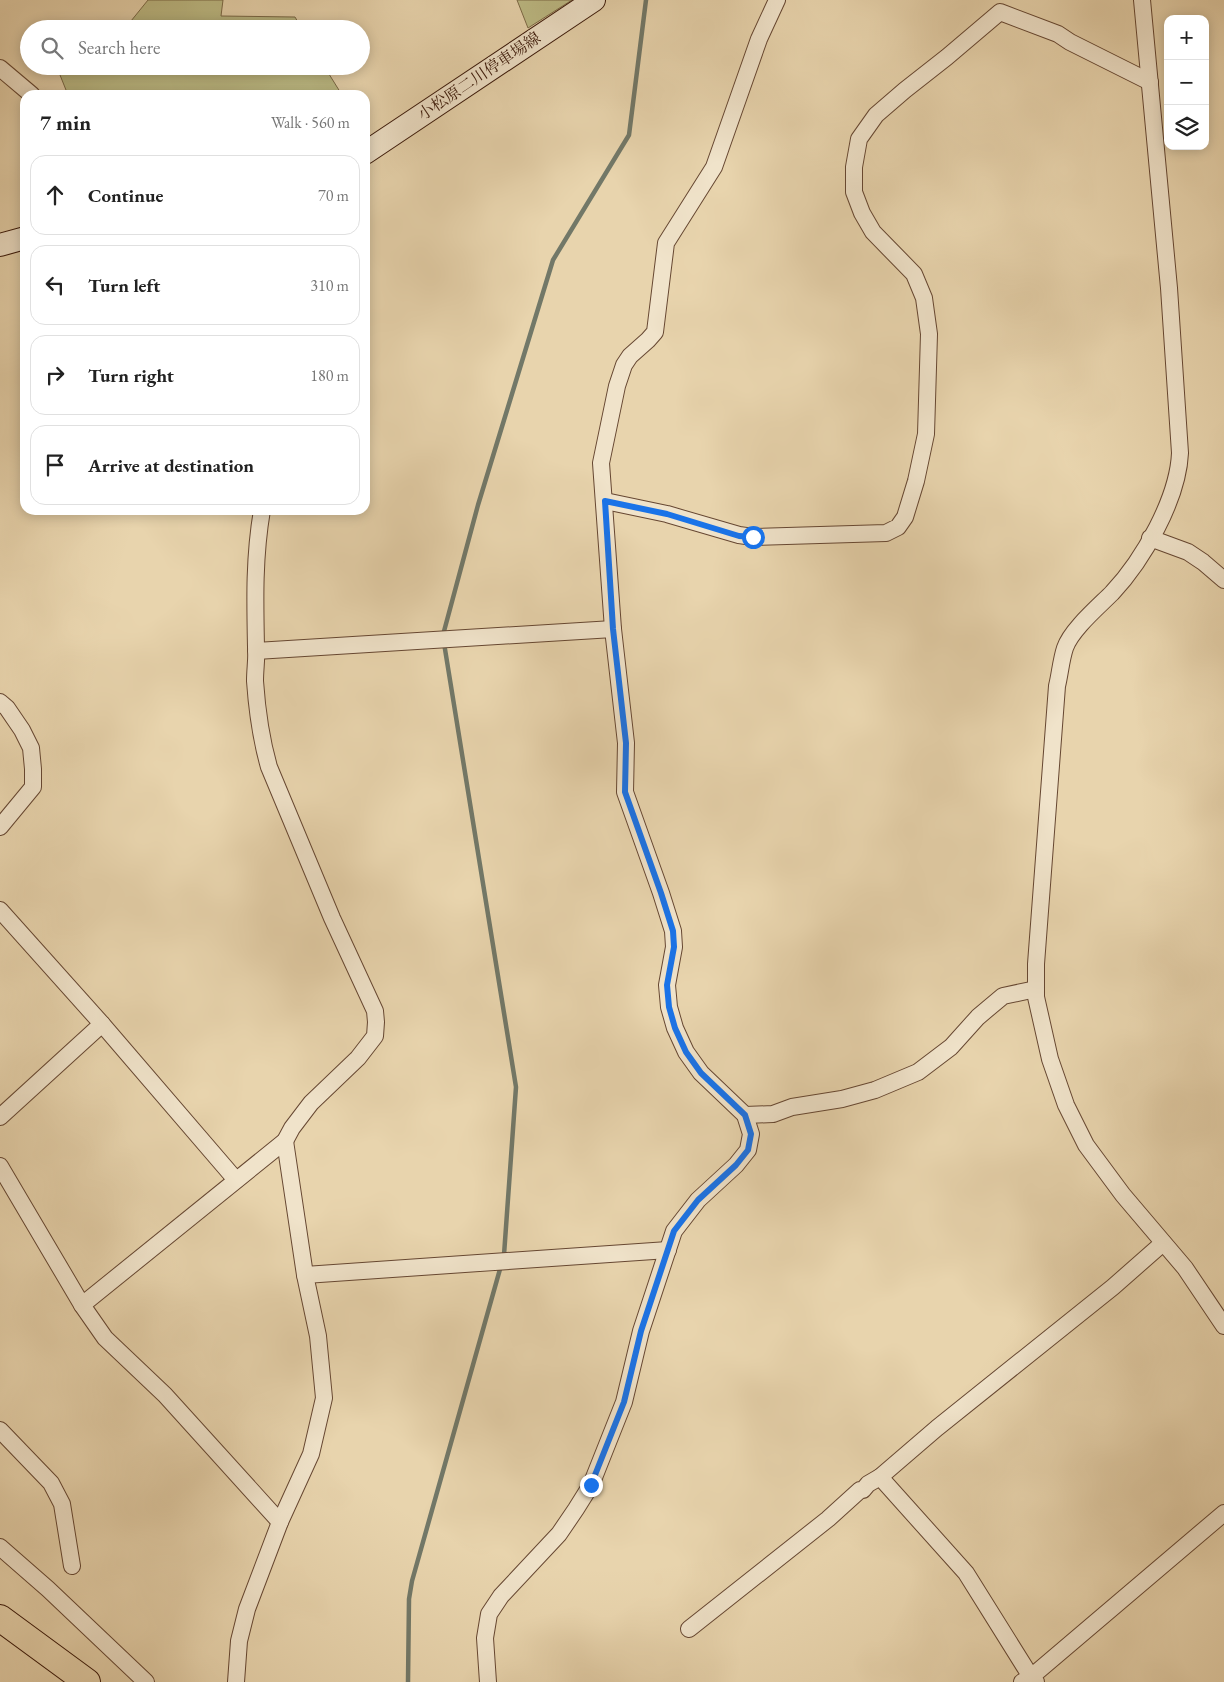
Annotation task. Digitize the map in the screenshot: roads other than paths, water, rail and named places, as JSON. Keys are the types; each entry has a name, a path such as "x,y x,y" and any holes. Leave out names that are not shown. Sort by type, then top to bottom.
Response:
{"highway":[{"path":"0,1618 87,1682"},
{"path":"0,1632 57,1682"}],"main road":[{"name":"小松原二川停車場線","path":"370,150 594,0"},
{"path":"0,245 20,239"}],"street":[{"path":"488,1682 485,1638 489,1614 501,1596 559,1534 591,1485 624,1402 641,1331 674,1231 698,1200 736,1165 748,1150 751,1134 745,1115 701,1073 686,1052 675,1028 669,1007 667,985 674,947 673,931 625,792 626,743 613,629 601,463 617,386 624,365 630,356 655,332 666,243 714,167 759,39 777,0"},
{"path":"1142,0 1169,288 1180,467 1165,512 1140,556 1116,589 1074,633 1065,647 1057,686 1038,924 1036,997 1050,1059 1066,1105 1086,1145 1123,1195 1185,1268 1224,1326"},
{"path":"605,501 667,514 739,536 886,533 898,527 905,517 916,481 926,434 929,334 924,298 914,274 873,232 862,213 854,192 854,167 860,139 883,109 1000,12 1058,34 1070,42 1150,82"},
{"path":"0,68 26,90"},
{"path":"82,1305 285,1141 292,1128 311,1103 358,1058 375,1036 375,1011 332,918 268,767 262,742 255,679 254,578 257,537 261,515"},
{"path":"1150,538 1188,552 1224,580"},
{"path":"256,651 613,629"},
{"path":"0,702 7,708 22,730 31,748 34,769 33,787 0,827"},
{"path":"0,910 102,1024 236,1180"},
{"path":"745,1115 773,1114 792,1106 842,1099 875,1090 918,1072 951,1047 978,1017 1003,996 1036,988"},
{"path":"0,1117 102,1024"},
{"path":"236,1682 239,1641 247,1609 280,1522 311,1454 324,1398 318,1336 305,1275 285,1141"},
{"path":"0,1166 82,1305 105,1338 165,1395 280,1522"},
{"path":"689,1629 828,1519 860,1490 863,1490 868,1484 880,1477 937,1428 1113,1287 1163,1243"},
{"path":"305,1275 668,1250"},
{"path":"0,1430 51,1483 62,1504 72,1566"},
{"path":"880,1477 966,1573 1030,1680 1224,1513"},
{"path":"0,1547 55,1595 146,1682"}],"waterway":[{"path":"443,635 478,505 553,260 629,135 646,0"},
{"path":"408,1682 409,1599 412,1581 504,1255 516,1087 444,643"}]}
